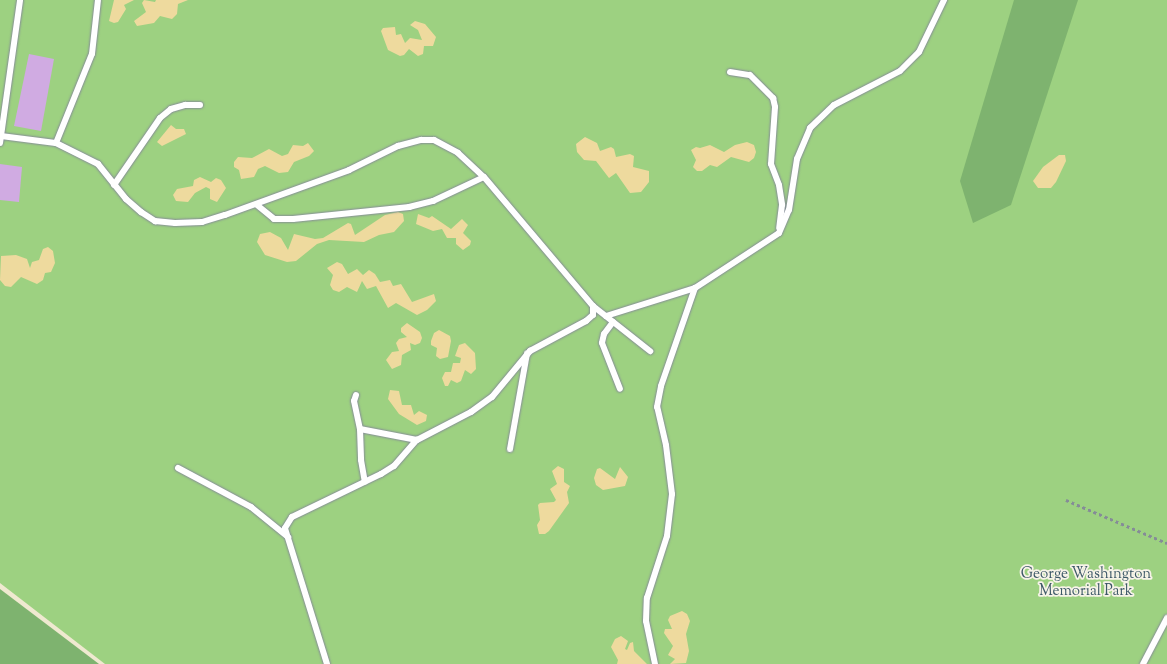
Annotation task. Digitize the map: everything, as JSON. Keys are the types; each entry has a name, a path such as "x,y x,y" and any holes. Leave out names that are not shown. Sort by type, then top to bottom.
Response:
{"lane":[{"path":"20,0 3,100 0,140 56,143 98,164 114,185 141,212 155,220 175,223 202,222 257,205 349,170 398,146 421,140 434,140 458,153 484,177 593,306 650,351"},
{"path":"56,143 92,54 98,0"},
{"path":"606,316 695,288 779,233 790,210 797,159 810,128 834,105 900,70 919,52 944,0"},
{"path":"730,72 750,75 773,98 775,107 771,159 779,185 782,205 779,233"},
{"path":"114,185 160,118 171,109 184,105 200,105"},
{"path":"257,205 274,219 293,219 410,206 433,201 484,177"},
{"path":"655,664 646,621 647,598 667,536 672,494 666,445 657,407 661,386 695,288"},
{"path":"327,664 285,528 292,517 365,482 394,466 418,440 471,412 492,397 527,354 586,321 593,315 593,306"},
{"path":"613,322 604,334 602,343 620,389"},
{"path":"510,449 527,354"},
{"path":"356,395 354,401 360,429 361,454 365,482"},
{"path":"360,429 418,440"},
{"path":"178,468 251,507 288,537"},
{"path":"1143,664 1167,618"}],"path":[{"path":"1066,500 1167,543"}],"green space":[{"name":"George Washington Memorial Park","path":"0,0 1167,0 1167,664 105,664 0,583"},
{"path":"1014,0 1078,0 1011,205 973,223 960,181"},
{"path":"0,589 99,664 0,664"}],"sand":[{"path":"114,0 134,0 124,5 126,9 118,22 114,23 109,21"},
{"path":"144,0 155,2 156,0 188,0 178,4 177,14 172,19 160,16 154,23 137,26 134,21 146,12 142,3"},
{"path":"415,21 425,24 436,37 433,46 424,46 423,54 418,56 409,49 404,55 400,56 388,50 381,31 383,28 395,27 396,35 401,34 405,43 410,38 422,40 418,30 410,25"},
{"path":"171,125 176,129 184,129 186,134 162,146 157,142"},
{"path":"585,137 597,143 600,151 611,147 614,149 616,157 630,154 634,156 633,167 649,171 649,182 641,192 630,193 616,173 609,178 596,161 584,160 577,152 576,144"},
{"path":"747,142 754,145 756,152 754,158 749,162 731,157 717,167 710,165 702,171 697,171 693,167 696,160 691,150 696,147 700,148 710,145 724,152 735,145"},
{"path":"308,143 314,151 309,156 294,162 288,172 279,173 265,166 258,169 254,177 241,179 239,170 234,167 234,162 238,157 252,158 269,149 282,156 288,154 293,145 303,146"},
{"path":"1059,155 1065,155 1066,161 1056,182 1051,188 1038,188 1033,181 1043,167"},
{"path":"200,177 211,182 216,178 221,180 226,188 217,202 210,199 210,189 206,187 195,193 188,202 176,201 173,195 177,189 193,186 194,180"},
{"path":"398,212 403,214 404,221 394,232 379,235 364,242 329,240 317,244 296,261 287,262 265,255 257,242 260,234 270,232 281,238 288,250 294,234 315,239 323,238 348,223 351,224 355,235 385,215"},
{"path":"418,214 429,218 432,216 451,229 462,219 468,225 463,233 471,241 470,245 463,250 456,244 456,238 447,238 442,229 433,231 416,224"},
{"path":"48,247 53,251 55,263 51,272 45,273 43,280 37,284 21,277 11,287 5,286 0,280 1,256 16,255 27,259 30,268 32,262 39,260 43,249"},
{"path":"337,262 342,264 348,274 357,269 363,275 369,270 375,274 380,282 390,280 393,286 401,284 412,302 434,294 436,301 427,310 417,315 396,303 388,308 376,286 367,289 362,281 357,292 347,287 339,292 333,290 330,285 333,275 327,268"},
{"path":"407,323 420,332 422,338 420,343 415,345 410,343 411,350 402,355 401,365 392,369 386,360 392,352 399,351 396,343 399,339 407,337 401,332 401,328"},
{"path":"439,330 450,336 451,341 448,357 440,359 436,356 437,348 431,345 434,333"},
{"path":"465,343 475,353 476,369 471,374 465,370 461,381 457,383 451,380 448,386 445,386 442,378 445,372 451,372 453,363 460,363 461,358 455,356 459,345"},
{"path":"390,390 399,391 402,405 411,405 414,415 419,411 427,415 426,421 417,425 399,414 388,399"},
{"path":"558,466 564,469 564,482 570,486 567,492 569,503 549,531 545,534 539,534 537,525 540,520 538,505 540,503 554,502 556,500 550,489 557,484 552,471"},
{"path":"620,467 628,477 625,486 603,490 596,485 594,478 597,469 600,468 615,479"},
{"path":"682,611 687,614 690,621 686,634 689,651 686,663 670,664 675,659 668,655 673,646 664,633 665,629 672,629 668,620 670,616"},
{"path":"621,636 628,641 625,649 627,650 630,643 633,642 634,651 647,664 617,664 618,660 611,647 615,639"}],"building":[{"path":"29,54 54,59 41,131 14,126"},
{"path":"0,164 22,167 19,202 0,200"}]}
